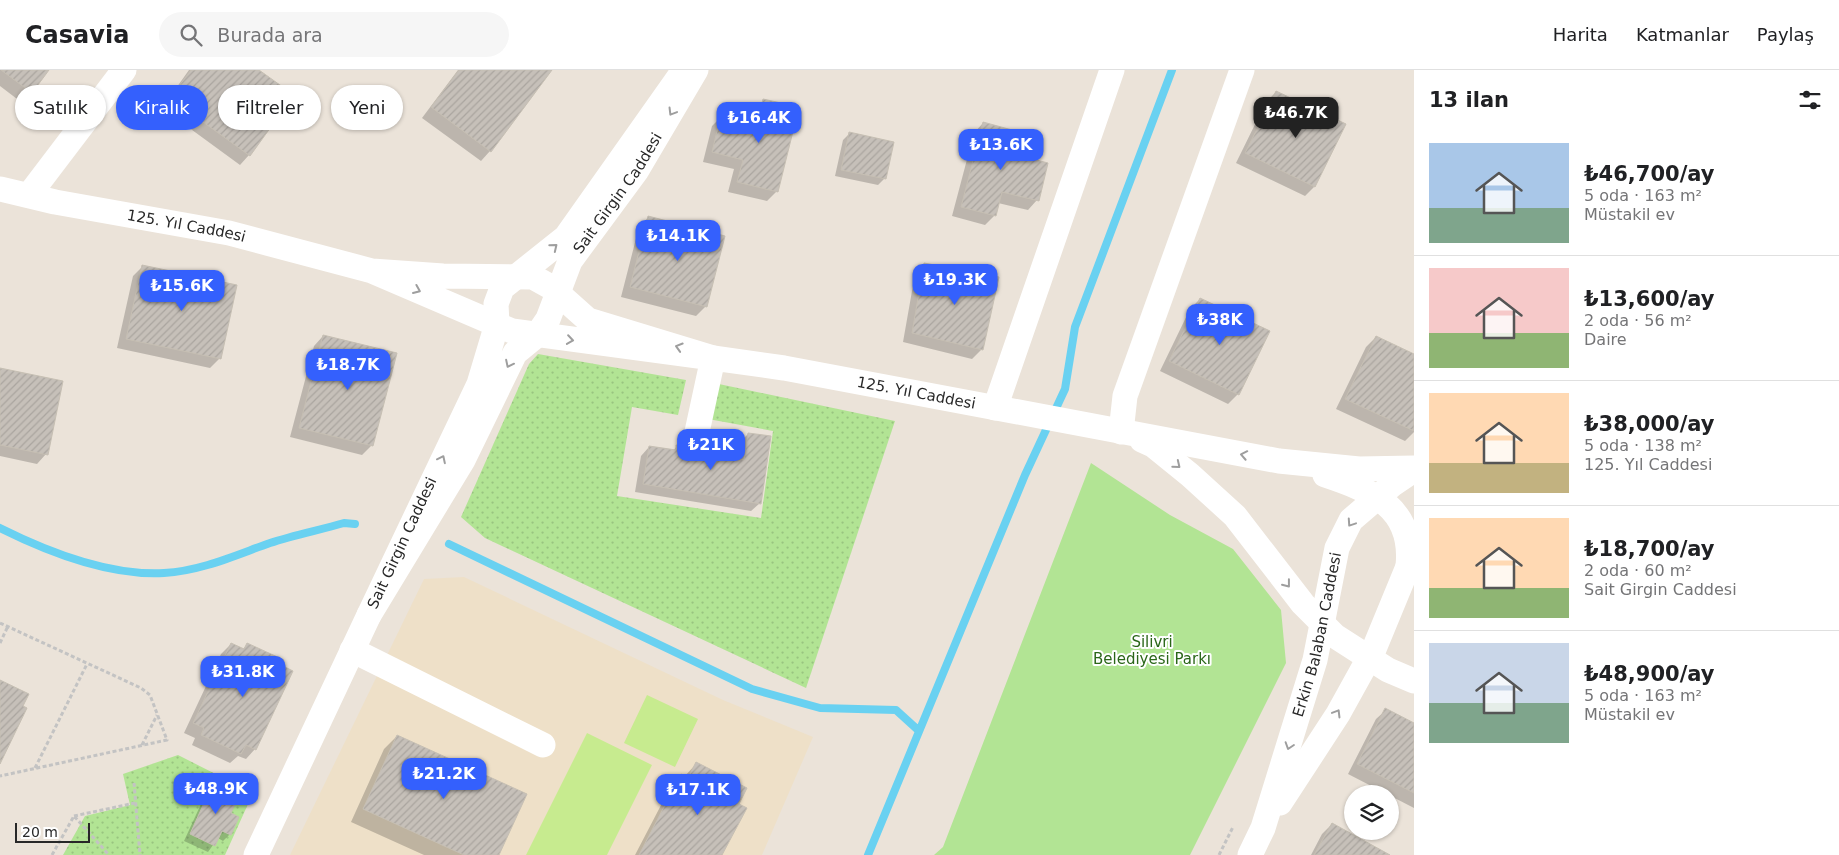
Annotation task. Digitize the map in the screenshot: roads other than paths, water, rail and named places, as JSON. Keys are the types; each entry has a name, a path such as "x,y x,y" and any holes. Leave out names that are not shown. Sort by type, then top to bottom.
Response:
{"street":[{"path":"29,196 124,70"},
{"name":"Sait Girgin Caddesi","path":"369,615 479,384 497,324 496,304 502,288 566,237 684,70"},
{"name":"Sait Girgin Caddesi","path":"369,615 463,460 515,353 537,335 548,320 570,261 638,170 696,70"},
{"path":"995,408 1112,70"},
{"path":"1121,432 1125,396 1242,70"},
{"name":"125. Yıl Caddesi","path":"0,189 229,233 372,271 512,331 784,368 1121,432"},
{"name":"125. Yıl Caddesi","path":"372,271 443,276 533,277 559,294 588,320 713,358"},
{"path":"697,432 713,358"},
{"path":"1121,432 1279,461 1359,469 1414,469"},
{"path":"1121,432 1153,445 1235,516 1303,604 1336,636 1368,659 1414,681"},
{"path":"1279,461 1354,484 1378,496 1406,531 1411,559"},
{"name":"Erkin Balaban Caddesi","path":"1263,828 1315,660 1338,548 1351,520 1378,496 1414,469"},
{"name":"Erkin Balaban Caddesi","path":"1250,855 1263,828 1338,714 1368,659 1411,559"},
{"path":"1303,604 1307,626 1304,700"},
{"path":"256,855 369,615"},
{"path":"1385,620 1383,642 1392,656 1414,674"},
{"path":"352,650 543,745"}],"waterway":[{"path":"868,855 1025,475 1065,389 1075,327 1172,70"},
{"path":"0,528 38,546 79,561 122,571 164,573 205,566 279,540 344,523 355,524"},
{"path":"449,544 752,689 820,708 896,710 918,730"}],"park label":[{"name":"Silivri Belediyesi Parkı","path":"1152,650"}]}
